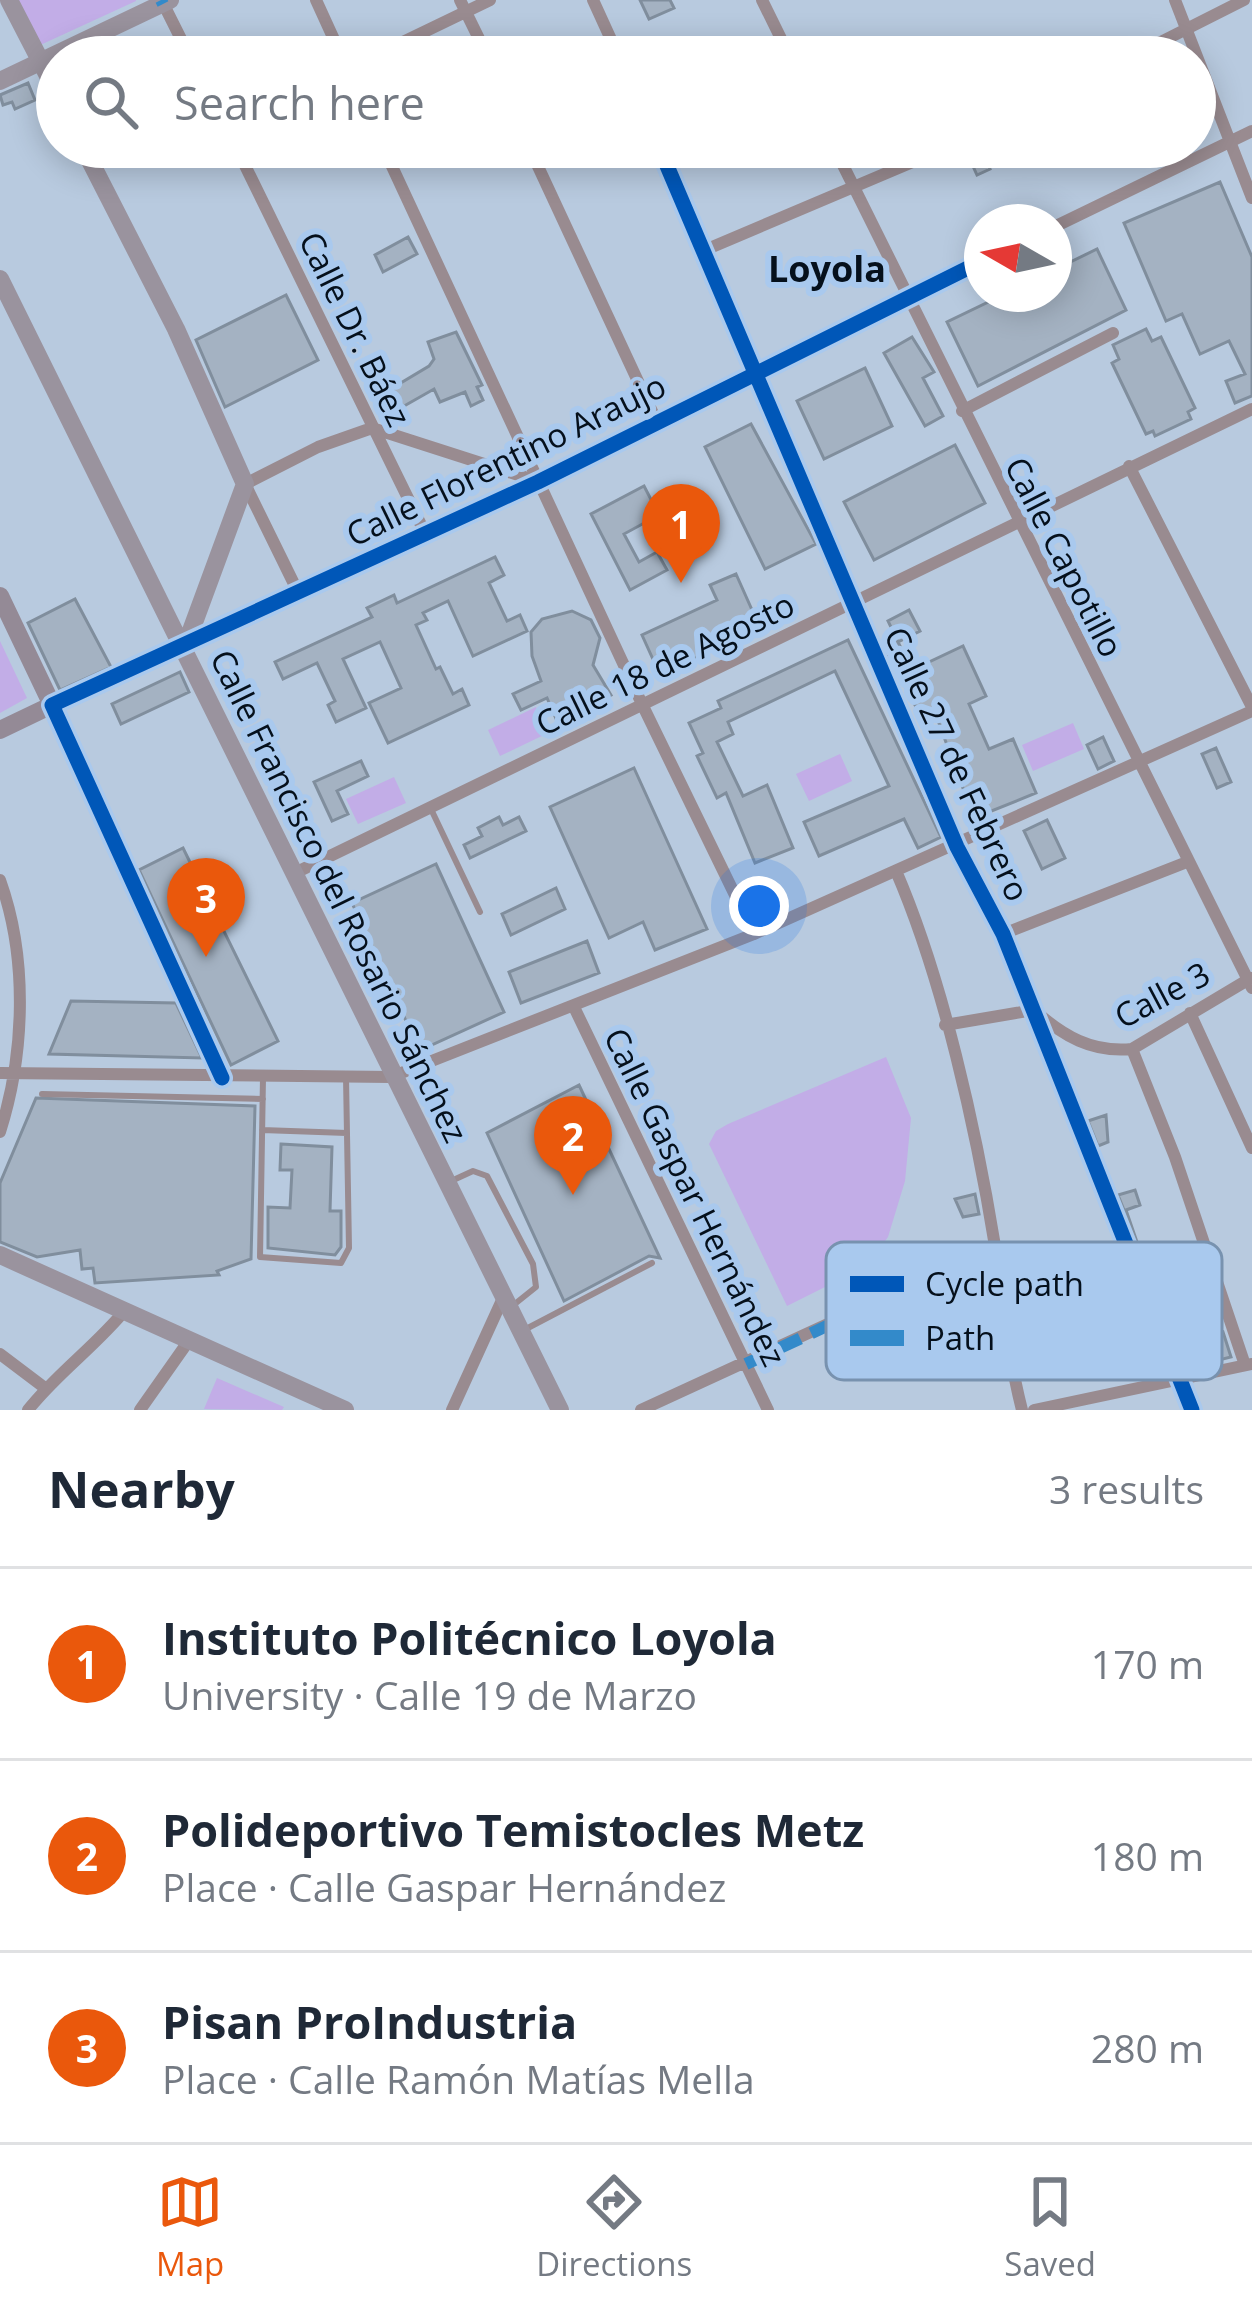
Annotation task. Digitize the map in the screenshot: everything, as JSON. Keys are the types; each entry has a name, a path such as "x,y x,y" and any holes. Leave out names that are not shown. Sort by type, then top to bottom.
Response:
{"main road":[{"path":"0,596 52,705"},
{"name":"Calle Florentino Araujo","path":"0,730 52,705"}],"street":[{"path":"9,0 36,51"},
{"path":"316,0 332,36"},
{"path":"409,36 463,5 490,0"},
{"path":"593,0 609,36"},
{"path":"762,0 780,36"},
{"path":"1175,0 1190,36"},
{"path":"1168,36 1244,0"},
{"path":"91,36 165,1 181,36"},
{"path":"463,5 478,36"},
{"path":"0,81 36,63"},
{"path":"1216,102 1252,198"},
{"path":"1216,150 1252,131"},
{"path":"94,168 176,329 299,594"},
{"name":"Calle Dr. Báez","path":"246,168 426,535"},
{"path":"393,168 754,934"},
{"path":"539,168 656,420"},
{"name":"Calle 27 de Febrero","path":"669,168 957,847 1003,934 1125,1242"},
{"name":"Calle Capotillo","path":"844,168 1017,523 1250,982"},
{"path":"706,250 902,168"},
{"path":"1072,218 1178,168"},
{"name":"Calle Florentino Araujo","path":"52,705 538,482 964,270"},
{"name":"Calle Francisco del Rosario Sánchez","path":"0,279 296,872 391,1077 560,1410"},
{"path":"962,411 1112,333"},
{"name":"Calle 18 de Agosto","path":"296,872 1252,409"},
{"path":"185,646 245,484 318,447 372,428 538,482"},
{"path":"6,1073 391,1077 754,934 957,847 1252,709 1129,466"},
{"path":"52,705 222,1078"},
{"path":"1003,934 1187,862"},
{"path":"896,871 945,1024 994,1242"},
{"path":"0,880 11,911 21,998 0,1132"},
{"name":"Calle 3","path":"1034,1010 1071,1039 1110,1051 1132,1048 1250,982"},
{"name":"Calle Gaspar Hernández","path":"574,1007 768,1410"},
{"path":"945,1024 1034,1010"},
{"path":"1190,1013 1252,1148"},
{"path":"1132,1048 1205,1242"},
{"path":"0,1256 345,1410"},
{"path":"1222,1291 1248,1365"},
{"path":"452,1410 505,1304"},
{"path":"28,1410 45,1388 90,1352 126,1309"},
{"path":"641,1410 826,1326"},
{"path":"140,1410 190,1339"},
{"path":"0,1354 45,1388"},
{"path":"1014,1380 1022,1410"},
{"name":"Calle 27 de Febrero","path":"1180,1380 1192,1410"},
{"path":"1034,1410 1192,1380"}],"lane":[{"path":"430,807 480,912"},
{"path":"263,1077 260,1257 278,1262 341,1263 348,1255 346,1077"},
{"path":"42,1094 262,1099"},
{"path":"262,1130 347,1133"},
{"path":"445,1184 472,1171 487,1176 533,1264 536,1287 505,1304"},
{"path":"521,1331 652,1263"}],"shaded area":[{"path":"15,0 136,0 60,36 36,36 36,47"},
{"path":"0,641 27,698 0,713"},
{"path":"536,707 548,733 500,756 488,730"},
{"path":"1073,723 1084,749 1033,771 1022,745"},
{"path":"840,754 852,781 809,801 796,774"},
{"path":"394,777 406,803 358,824 346,799"},
{"path":"886,1057 911,1118 905,1181 884,1242 826,1242 826,1286 787,1306 709,1144 716,1131"},
{"path":"217,1378 284,1407 204,1409"}],"building":[{"path":"640,0 670,0 674,8 649,19"},
{"path":"28,83 35,100 15,109 12,102 3,105 0,95"},
{"path":"1220,182 1252,257 1252,396 1235,403 1226,381 1245,374 1229,341 1200,354 1182,314 1166,321 1124,223"},
{"path":"408,237 417,254 383,272 375,255"},
{"path":"1097,249 1126,310 978,386 947,322 968,312 1072,312 1072,261"},
{"path":"286,295 318,360 225,407 196,340"},
{"path":"1146,329 1152,341 1161,337 1195,408 1188,412 1191,419 1155,436 1153,431 1146,434 1112,363 1119,359 1113,345"},
{"path":"456,332 482,385 477,387 483,400 471,406 465,392 440,402 434,389 390,414 379,396 429,366 434,359 428,342"},
{"path":"912,337 934,372 923,378 943,416 925,426 884,353"},
{"path":"865,368 892,426 824,459 797,401"},
{"path":"751,424 816,544 765,569 705,447"},
{"path":"955,445 985,503 874,560 844,502"},
{"path":"644,486 659,515 624,534 639,562 657,552 667,570 630,590 591,514"},
{"path":"495,557 504,575 489,583 507,621 520,615 527,631 473,656 448,601 423,613 427,620 416,625 436,669 440,667 453,694 462,689 469,705 388,743 369,703 401,688 380,642 343,659 366,708 336,722 328,705 335,701 317,663 283,679 275,662 372,617 367,608 394,595 397,603"},
{"path":"736,574 756,619 720,634 723,643 661,677 642,635 717,600 710,585"},
{"path":"75,599 111,667 60,690 28,623"},
{"path":"909,610 920,631 898,642 888,621"},
{"path":"572,611 591,620 600,638 593,665 611,695 557,721 547,698 521,710 513,694 541,681 532,656 531,632 542,619"},
{"path":"893,632 912,670 963,646 986,696 969,704 989,749 1013,739 1036,793 974,818 937,718 925,724 886,650 891,648 885,636"},
{"path":"848,640 941,837 918,848 904,819 819,856 804,822 889,786 835,671 728,722 733,734 717,742 743,796 767,785 793,848 755,863 726,793 717,798 697,756 703,753 689,723 721,708 718,701"},
{"path":"180,672 189,692 121,724 112,704"},
{"path":"1103,737 1114,761 1098,769 1087,745"},
{"path":"1216,748 1231,782 1217,788 1202,754"},
{"path":"361,761 368,776 337,791 348,814 332,821 314,782"},
{"path":"634,768 707,929 655,950 643,922 609,938 550,807"},
{"path":"499,817 503,825 519,817 526,831 470,858 464,845 482,836 478,828"},
{"path":"1047,820 1065,858 1042,869 1024,831"},
{"path":"183,848 278,1041 231,1065 139,870"},
{"path":"436,864 504,1012 425,1048 417,1031 412,1034 352,903"},
{"path":"556,888 565,909 511,935 502,914"},
{"path":"587,941 599,973 521,1003 509,972"},
{"path":"71,1001 176,1003 202,1058 49,1054"},
{"path":"579,1085 660,1258 649,1256 564,1301 487,1133"},
{"path":"36,1098 255,1106 251,1259 217,1271 219,1275 95,1283 93,1268 82,1269 80,1250 37,1257 0,1242 0,1183"},
{"path":"1106,1115 1108,1142 1098,1146 1088,1121"},
{"path":"281,1144 332,1147 330,1211 341,1211 341,1247 335,1255 268,1248 268,1207 290,1208 292,1170 280,1170"},
{"path":"1135,1190 1140,1205 1126,1210 1137,1242 1137,1242 1118,1195"},
{"path":"975,1194 979,1214 963,1217 955,1199"},
{"path":"1222,1332 1231,1357 1222,1359"}],"marked path":[{"path":"161,0 163,4"},
{"path":"746,1364 826,1326"}],"cycle path":[{"path":"668,168 957,847 1003,934 1125,1242"},
{"path":"222,1078 52,705 538,482 964,270"},
{"path":"1180,1380 1192,1410"}],"place":[{"name":"Instituto Politécnico Loyola","path":"681,583"},
{"name":"Pisan ProIndustria","path":"206,957"},
{"name":"Polideportivo Temistocles Metz","path":"573,1195"}],"district":[{"name":"Loyola","path":"827,269"}]}
